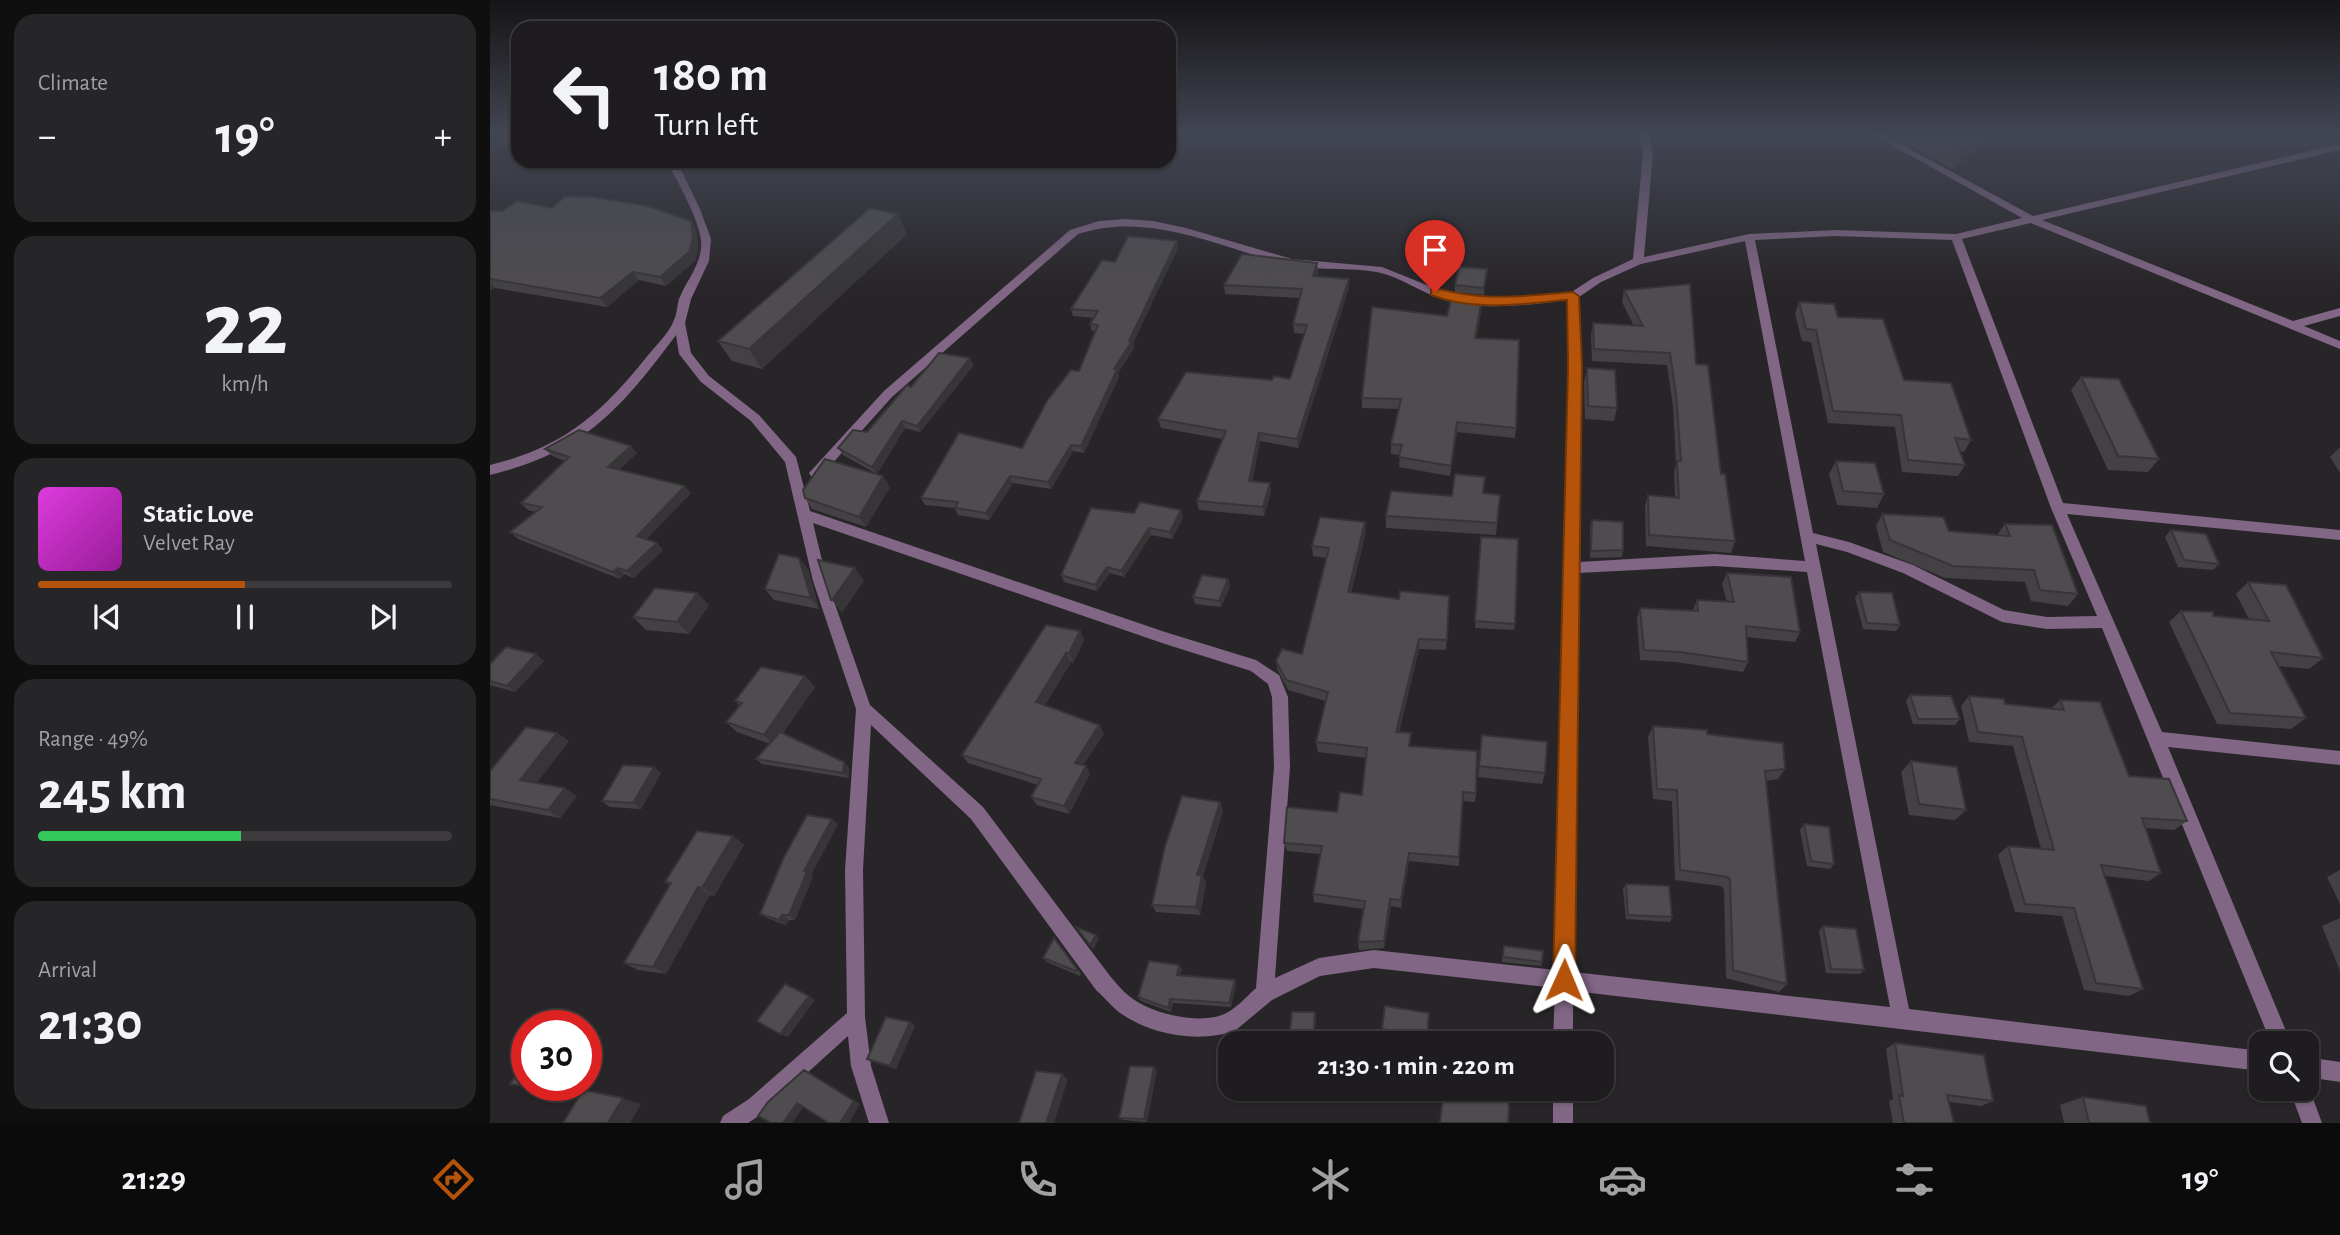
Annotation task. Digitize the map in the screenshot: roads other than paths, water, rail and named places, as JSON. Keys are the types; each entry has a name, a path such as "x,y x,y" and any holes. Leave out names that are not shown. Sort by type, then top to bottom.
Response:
{"street":[{"path":"490,470 531,460 567,443 607,412 679,323 685,299 704,261 706,239 684,186"},
{"path":"1638,261 1645,186"},
{"path":"1971,186 2029,218 2340,345"},
{"path":"800,492 849,434 888,394 979,312 1074,232 1088,225 1141,223 1188,233 1291,262 1318,267 1380,270 1452,298 1489,303 1573,296 1597,280 1638,261 1749,237 1836,233 1956,237 2167,186"},
{"path":"1749,237 1901,1018"},
{"path":"1956,237 2058,508 2157,739 2276,1031"},
{"path":"1563,1031 1575,366 1573,296"},
{"path":"2293,325 2340,312"},
{"path":"679,323 685,354 705,379 755,418 791,460 820,581 864,709 854,870 856,1017 860,1066 879,1123"},
{"path":"2058,508 2340,535"},
{"path":"805,515 1165,638 1256,666 1274,680 1280,697 1282,766 1265,993"},
{"path":"1807,537 1849,547 1908,569 2003,616 2047,623 2105,622"},
{"path":"1570,568 1715,560 1813,567"},
{"path":"864,709 976,813 1103,983 1125,1005 1143,1016 1182,1026 1208,1028 1229,1023 1265,993 1319,967 1374,959 2249,1060"},
{"path":"2157,739 2340,758"},
{"path":"730,1123 756,1105 856,1017"},
{"path":"2319,1069 2340,1072"},
{"path":"1563,1101 1563,1123"},
{"path":"2304,1101 2312,1123"}]}
